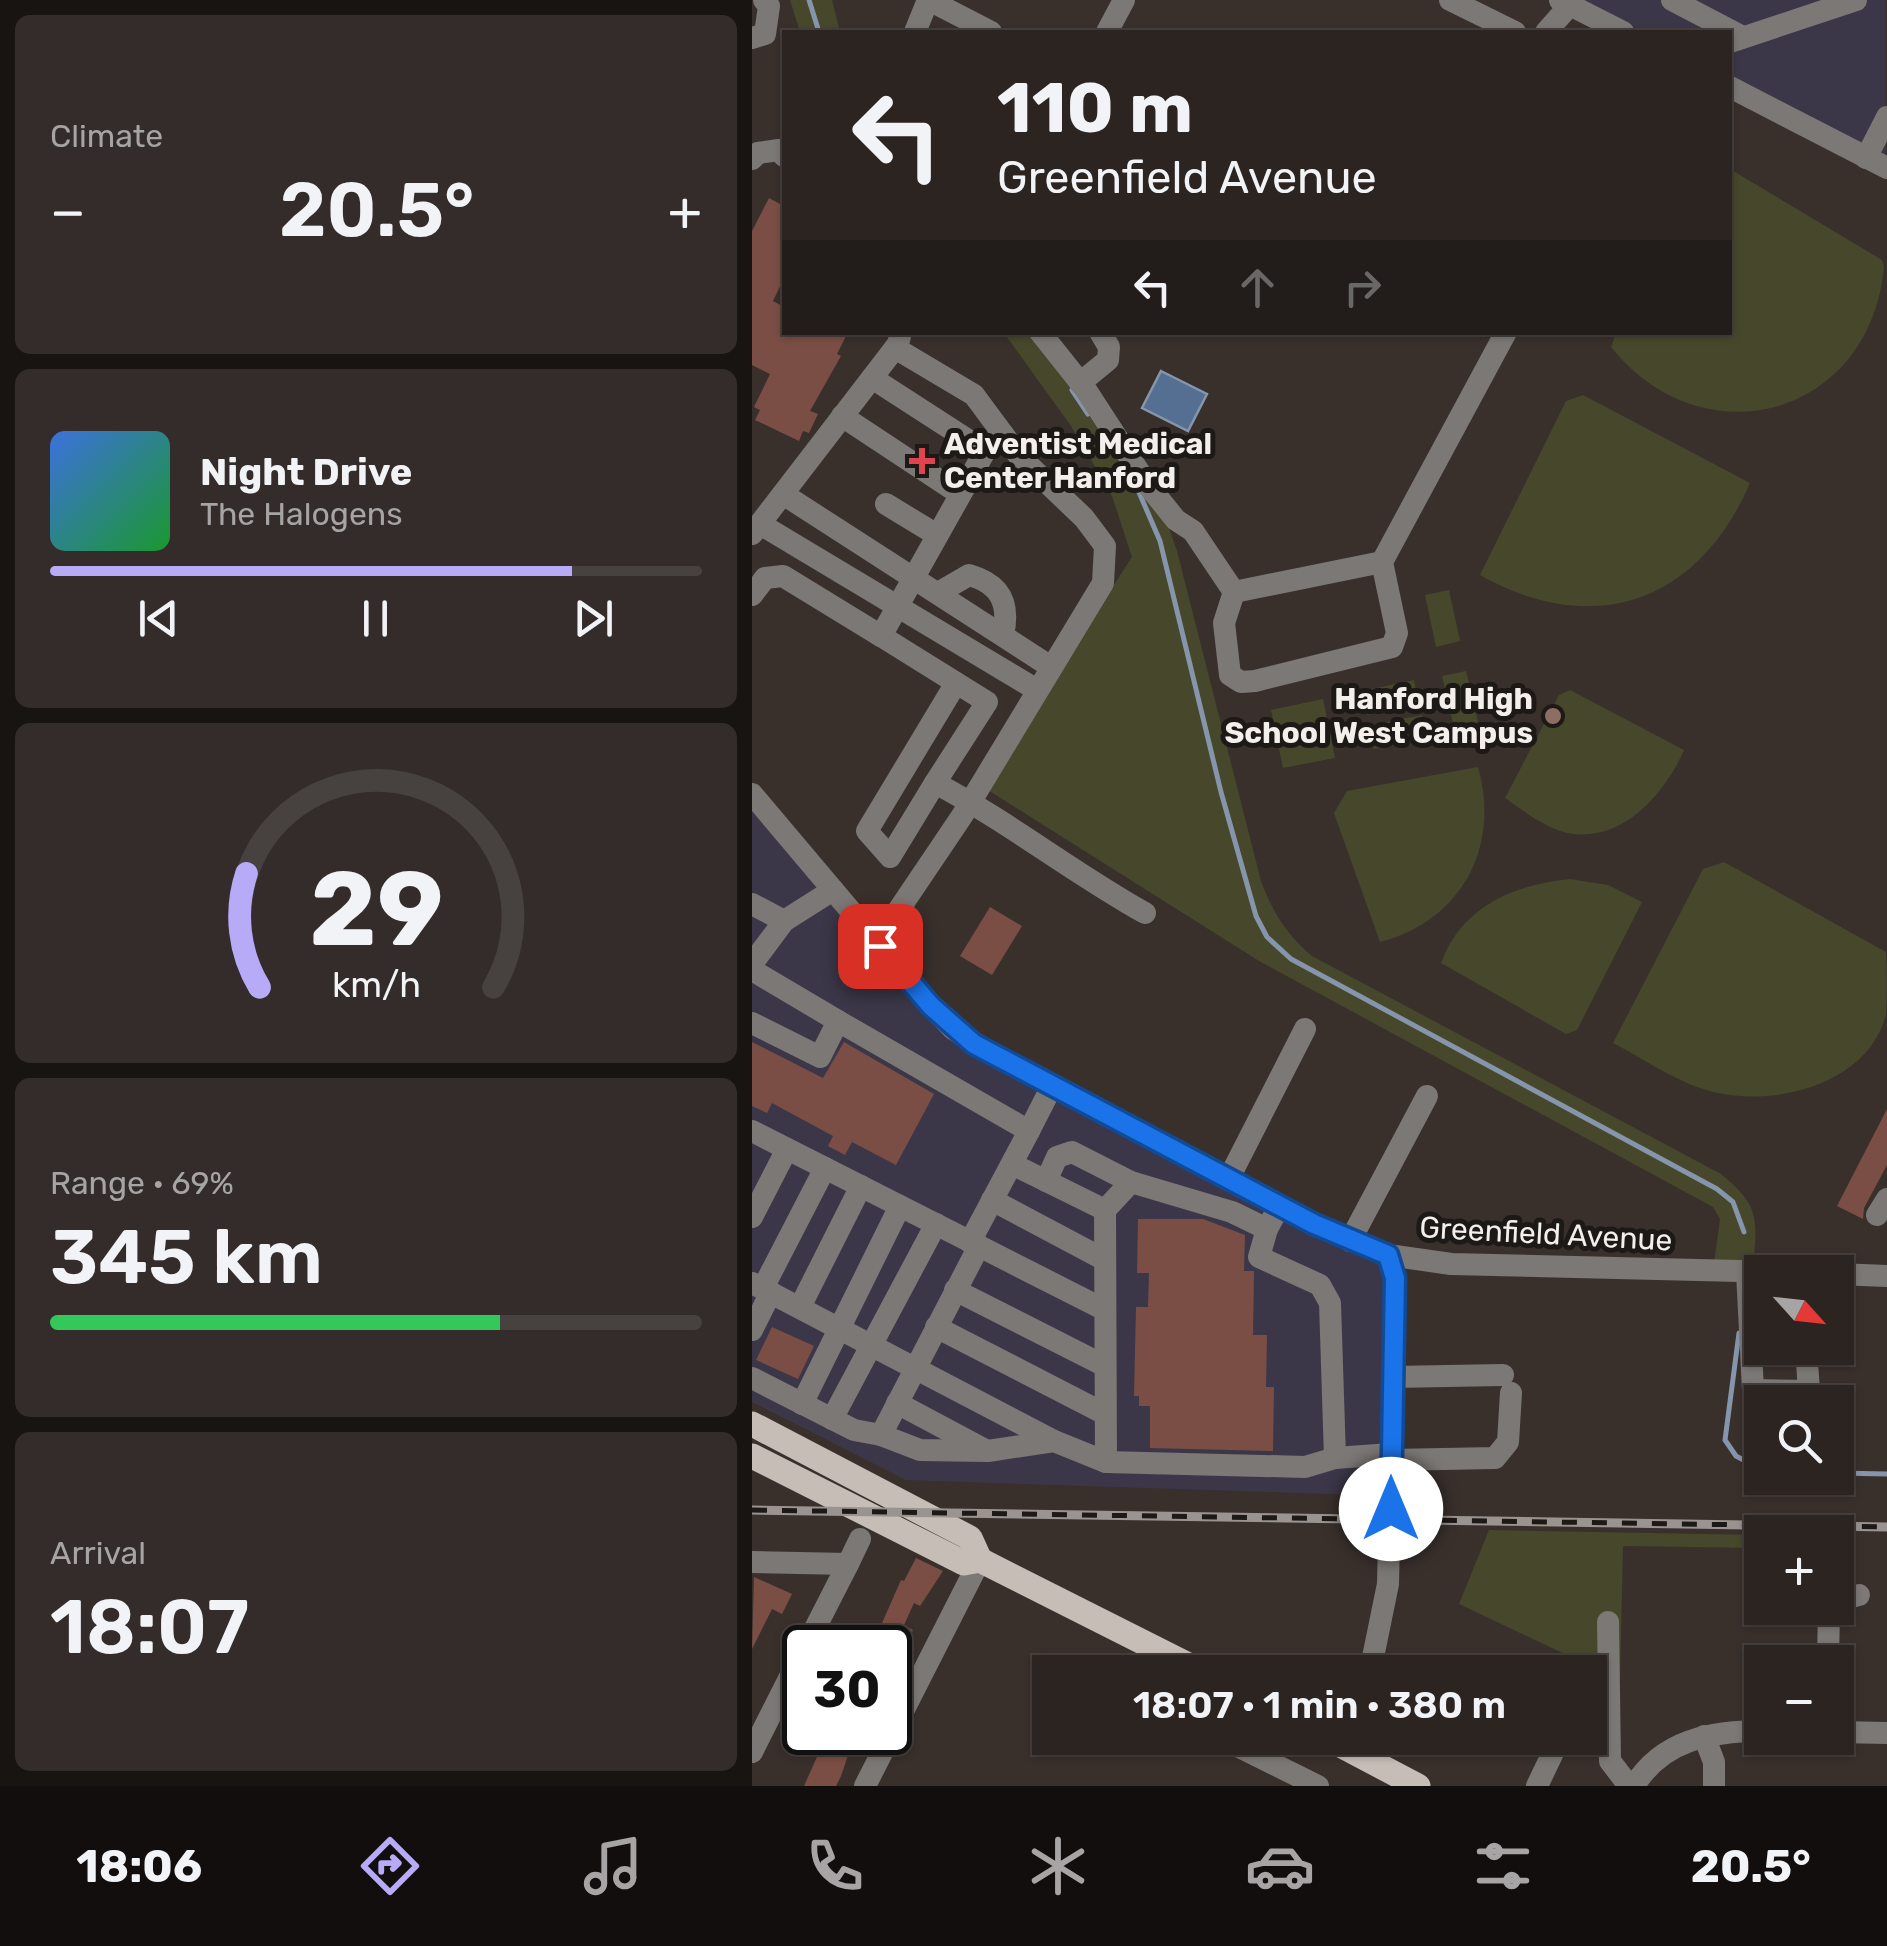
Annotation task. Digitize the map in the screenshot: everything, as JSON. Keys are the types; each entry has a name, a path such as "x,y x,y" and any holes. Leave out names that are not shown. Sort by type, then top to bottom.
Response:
{"main road":[{"path":"752,1424 970,1538 980,1560"},
{"path":"752,1456 964,1563 980,1560 1168,1655"},
{"path":"1361,1755 1406,1783"}],"street":[{"path":"752,38 765,34 769,6 764,0"},
{"path":"917,30 928,0 987,30"},
{"path":"1108,30 1124,0"},
{"path":"1450,0 1512,30"},
{"path":"1672,0 1720,30"},
{"path":"1735,39 1856,0"},
{"path":"1547,30 1565,3 1618,30"},
{"path":"1732,89 1876,163 1886,117"},
{"path":"752,159 758,153 779,150 782,154"},
{"path":"1042,335 1080,383 1147,484 1176,520 1193,531 1234,592"},
{"path":"1080,383 1108,360 1109,347 1102,335"},
{"path":"1234,592 1224,623 1228,671 1237,680 1256,681 1392,647 1398,633 1382,562 1504,335"},
{"path":"877,942 970,802 1103,583 1105,546 1003,434 974,395 898,340 756,529 1037,690"},
{"path":"872,378 986,451"},
{"path":"842,416 960,494"},
{"path":"881,636 960,494 986,451 1003,434"},
{"path":"783,494 1051,667"},
{"path":"886,504 938,535"},
{"path":"1234,592 1382,562"},
{"path":"938,593 969,574 985,579 1002,595 1008,613 1003,636"},
{"path":"752,595 766,578 784,576 956,682 987,702 890,857 867,831 956,682"},
{"path":"935,784 970,802 1070,872 1144,913"},
{"name":"Greenfield Avenue","path":"752,794 954,1028 1052,1086 1350,1241 1388,1255 1451,1264 1744,1272"},
{"path":"752,831 773,819"},
{"path":"832,890 784,921 752,967 1028,1131"},
{"path":"752,904 784,921"},
{"path":"752,1022 820,1057 838,1021"},
{"path":"1228,1180 1305,1029"},
{"path":"881,1435 956,1290 992,1200 1052,1086"},
{"path":"1350,1241 1427,1096"},
{"path":"752,1131 1105,1310"},
{"path":"752,1217 787,1149"},
{"path":"1046,1181 1057,1156 1072,1152 1131,1182 1232,1212 1268,1229"},
{"path":"1012,1164 1105,1210"},
{"path":"752,1330 762,1288 825,1168"},
{"path":"1106,1462 1105,1210 1131,1182"},
{"path":"800,1307 862,1186"},
{"path":"992,1200 1105,1260"},
{"path":"802,1404 900,1206"},
{"path":"1279,1206 1259,1258 1320,1285 1330,1303 1335,1458"},
{"path":"832,1420 936,1224"},
{"path":"1373,1655 1388,1584 1395,1278 1388,1255"},
{"path":"1854,1275 1886,1276"},
{"path":"762,1288 1054,1441 1106,1462 1304,1468 1335,1458 1495,1458 1508,1442 1507,1384 1392,1377"},
{"path":"956,1290 1106,1366"},
{"path":"936,1327 1105,1414"},
{"path":"1752,1365 1753,1390 1809,1390 1807,1365"},
{"path":"752,1378 854,1430 881,1435 920,1450 988,1451 1054,1441"},
{"path":"897,1404 988,1451"},
{"path":"817,1625 860,1539"},
{"path":"865,1786 980,1560"},
{"path":"752,1562 848,1564"},
{"path":"1608,1622 1610,1762 1631,1786 1650,1763 1704,1736 1744,1733"},
{"path":"752,1752 782,1693"},
{"path":"1854,1732 1886,1733"},
{"path":"1704,1736 1708,1783"},
{"path":"1255,1755 1318,1786"},
{"path":"1536,1786 1552,1755"}],"shaded area":[{"path":"1560,0 1886,0 1886,168 1732,88 1732,30 1619,30"},
{"path":"752,795 953,1029 1388,1255 1391,1496 906,1480 752,1402"}],"green space":[{"path":"790,0 832,0 840,30 799,30"},
{"path":"1732,170 1882,260 1884,266 1872,318 1849,359 1816,388 1777,406 1734,412 1691,404 1649,383 1611,347 1615,335 1732,335"},
{"path":"1005,335 1053,335 1152,480 1177,551 1261,881 1288,931 1312,956 1721,1174 1744,1196 1754,1217 1754,1255 1744,1255 1744,1272 1713,1271 1720,1219 1713,1207 1259,961 983,787 1132,557 1112,496 1071,426"},
{"path":"1583,395 1750,483 1728,524 1702,557 1672,582 1638,598 1602,606 1563,604 1522,594 1480,575 1566,401"},
{"path":"1449,590 1460,641 1436,647 1425,595"},
{"path":"1466,671 1478,722 1454,728 1442,676"},
{"path":"1414,680 1419,704 1367,715 1362,691"},
{"path":"1570,690 1684,750 1666,782 1641,810 1610,829 1593,834 1555,829 1505,798 1559,695"},
{"path":"1323,699 1328,723 1276,734 1271,710"},
{"path":"1422,715 1427,739 1374,749 1370,725"},
{"path":"1330,733 1335,758 1283,768 1278,744"},
{"path":"1478,767 1484,825 1468,877 1433,917 1380,942 1334,813 1347,791"},
{"path":"1724,862 1886,952 1886,1015 1861,1058 1841,1073 1793,1092 1767,1096 1718,1093 1678,1079 1613,1043 1703,869"},
{"path":"1570,879 1608,885 1642,902 1577,1030 1566,1034 1441,963 1462,927 1492,902 1529,887"},
{"path":"1489,1530 1744,1535 1744,1548 1623,1546 1620,1680 1607,1674 1607,1655 1567,1655 1459,1604"}],"water":[{"path":"1161,371 1207,394 1188,431 1142,408"}],"building":[{"path":"769,198 782,205 782,282 773,301 782,306 782,335 846,335 837,354 841,356 810,411 818,414 809,433 803,431 799,441 755,420 760,410 754,407 770,374 752,365 752,231"},
{"path":"990,907 1022,926 992,975 960,956"},
{"path":"752,1042 823,1078 844,1042 934,1094 896,1165 852,1142 845,1155 828,1146 833,1136 772,1103 767,1113 752,1106"},
{"path":"1887,1109 1887,1165 1864,1208 1863,1219 1837,1206"},
{"path":"1138,1219 1203,1219 1245,1235 1244,1271 1254,1271 1253,1335 1267,1335 1266,1387 1274,1387 1273,1451 1150,1448 1150,1406 1139,1406 1139,1396 1134,1396 1136,1307 1148,1307 1149,1273 1137,1273"},
{"path":"772,1327 814,1346 798,1379 756,1360"},
{"path":"916,1558 943,1571 920,1606 914,1603 904,1625 881,1625 901,1580 904,1581"},
{"path":"754,1577 792,1594 782,1614 772,1609 752,1649"},
{"path":"818,1755 848,1755 836,1786 804,1786"}],"waterway":[{"path":"809,0 818,30"},
{"path":"1072,390 1088,414"},
{"path":"1138,490 1160,541 1221,792 1256,916 1267,937 1291,959 1717,1189 1733,1202 1744,1232"},
{"path":"1739,1333 1725,1440 1744,1460"},
{"path":"1854,1473 1887,1474"}],"railway":[{"path":"752,1510 1887,1527"}],"place":[{"name":"Adventist Medical Center Hanford","path":"922,461"},
{"name":"Hanford High School West Campus","path":"1553,716"}],"route":[{"path":"880,946 931,1006 974,1044 1314,1224 1388,1255 1395,1278 1391,1509"}]}
